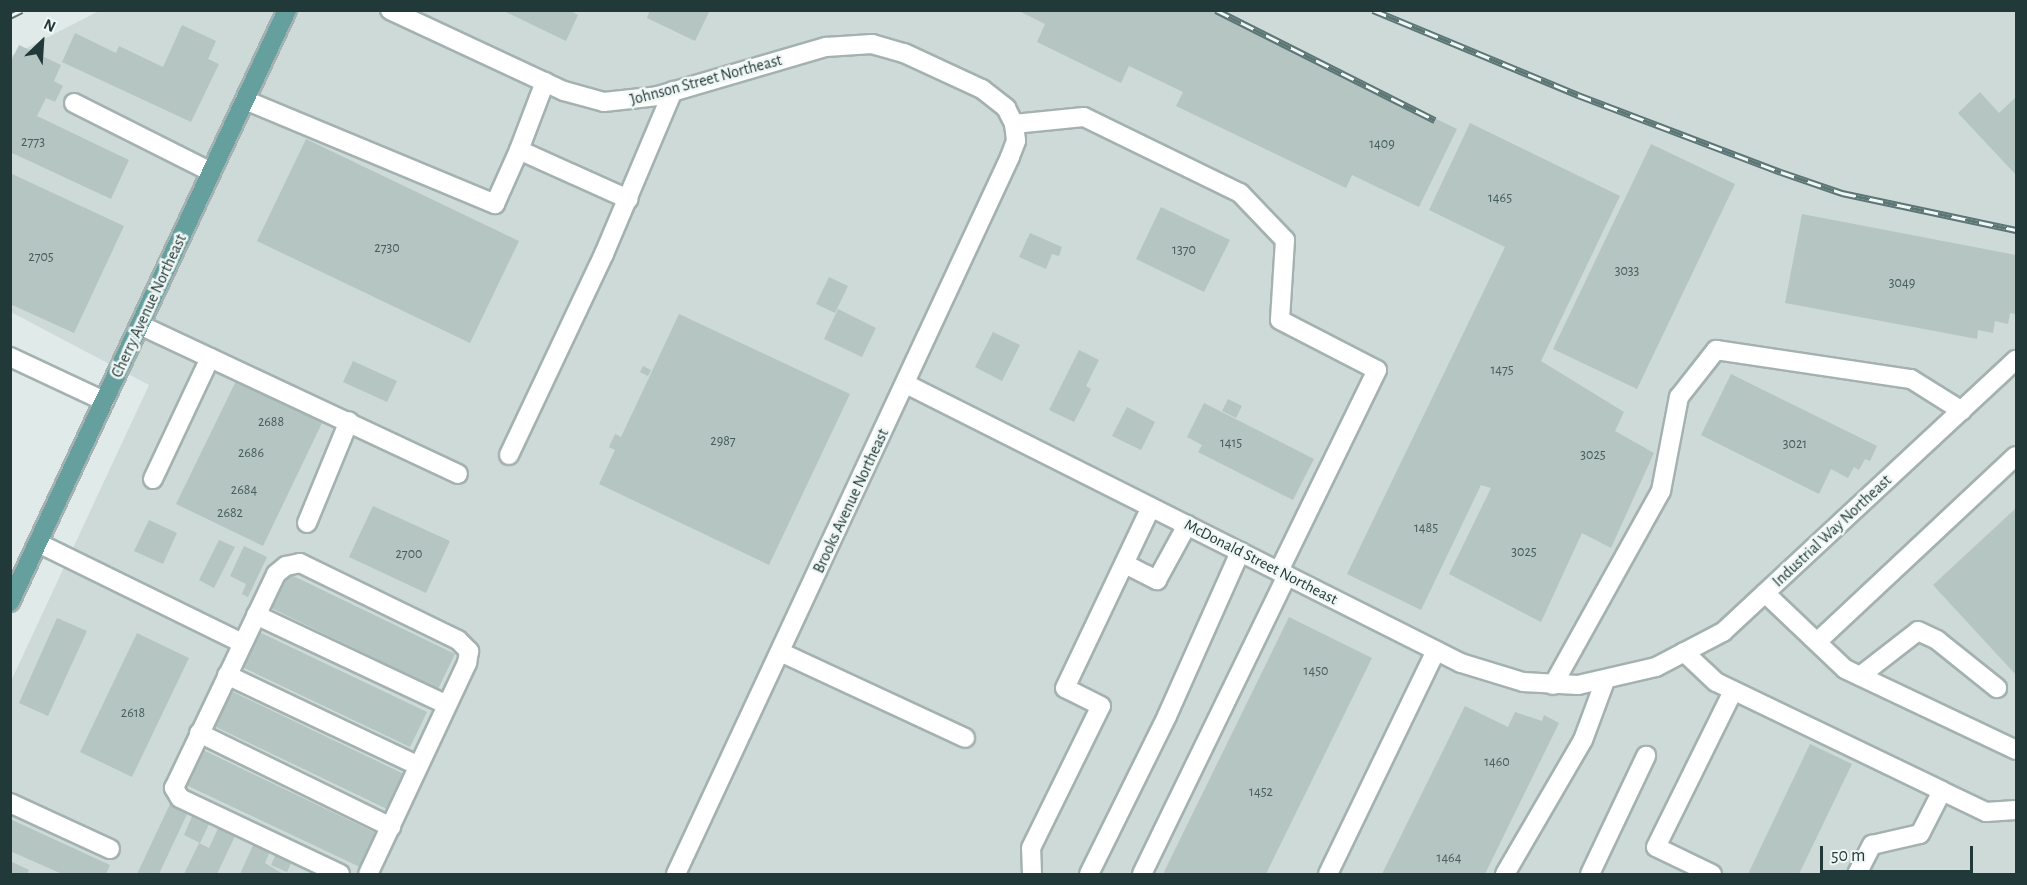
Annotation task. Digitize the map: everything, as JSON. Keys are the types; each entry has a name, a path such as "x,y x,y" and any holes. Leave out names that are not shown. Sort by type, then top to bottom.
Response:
{"main road":[{"name":"Cherry Avenue Northeast","path":"10,602 287,10"}],"street":[{"name":"Johnson Street Northeast","path":"390,10 545,82 604,102 629,102 826,47 873,44 904,53 982,89 1006,108 1014,124"},
{"path":"245,100 495,204 545,82"},
{"path":"509,455 628,199 673,91"},
{"path":"74,104 211,172"},
{"path":"1014,124 1084,117 1240,193 1285,240 1280,320 1377,370 1142,874"},
{"name":"Brooks Avenue Northeast","path":"676,874 1010,157 1016,141 1014,124"},
{"path":"519,150 628,199"},
{"path":"140,326 349,421 458,474"},
{"path":"1553,685 1661,491 1679,397 1716,350 1911,379 1962,411"},
{"path":"10,357 104,401"},
{"path":"153,479 210,358"},
{"name":"Industrial Way Northeast","path":"1630,675 1723,632 2016,360"},
{"name":"McDonald Street Northeast","path":"906,384 1436,651 1495,676 1553,685 1605,681 1630,675"},
{"path":"307,523 349,421"},
{"path":"1817,642 2016,456"},
{"path":"1032,874 1031,848 1101,706 1065,688 1151,507"},
{"path":"1125,564 1157,580 1187,525"},
{"path":"38,543 242,643"},
{"path":"1089,874 1167,716 1240,552"},
{"path":"340,874 180,798 174,788 276,574 286,566 300,563 458,640 469,651 447,705 368,874"},
{"path":"1765,593 1845,669 2016,750"},
{"path":"256,615 447,705"},
{"path":"1860,676 1918,631 1937,640 1997,688"},
{"path":"1328,874 1436,651"},
{"path":"780,652 964,738"},
{"path":"1684,652 1716,682 1986,812 2016,810"},
{"path":"227,675 419,766"},
{"path":"1506,874 1587,732 1605,681"},
{"path":"1712,874 1656,847 1733,691"},
{"path":"199,732 391,827"},
{"path":"1590,874 1646,756"},
{"path":"1857,874 1872,845 1920,834 1942,791"},
{"path":"10,802 110,849"}],"shaded area":[{"path":"99,11 2016,11 2016,874 11,874 11,681 149,385 11,312 11,56"}],"building":[{"path":"502,10 569,10 578,15 566,41"},
{"path":"650,10 710,10 695,41 647,18"},
{"path":"1017,10 1211,10 1457,129 1419,207 1352,175 1346,188 1176,106 1183,92 1129,66 1121,83 1037,42 1045,24"},
{"path":"182,25 216,41 208,59 219,64 191,122 62,62 75,33 116,53 119,46 163,67"},
{"path":"19,45 61,65 54,81 63,86 55,102 46,98 37,116 129,160 111,199 10,152 10,63"},
{"path":"1980,92 1999,113 2016,97 2016,175 1958,113"},
{"path":"1470,123 1620,196 1541,361 1624,412 1615,431 1654,453 1611,548 1582,533 1541,622 1449,574 1491,488 1481,485 1421,610 1347,574 1505,247 1429,210"},
{"path":"306,139 519,241 470,343 257,241"},
{"path":"1651,144 1735,184 1637,389 1553,349"},
{"path":"10,173 124,226 74,333 10,304"},
{"path":"1161,207 1230,240 1204,292 1136,259"},
{"path":"1802,214 2016,255 2016,314 2010,313 2008,324 1995,321 1993,333 1978,330 1977,339 1785,303"},
{"path":"1030,233 1062,247 1059,256 1052,254 1046,269 1019,257"},
{"path":"829,277 848,286 835,313 816,304"},
{"path":"838,309 876,328 862,357 824,339"},
{"path":"679,314 850,394 769,565 599,484 615,450 609,447 615,434 621,437"},
{"path":"993,332 1020,345 1002,381 975,367"},
{"path":"1079,350 1099,360 1086,386 1091,389 1074,422 1049,410"},
{"path":"353,361 397,381 387,402 343,382"},
{"path":"643,366 651,370 648,376 640,372"},
{"path":"1731,374 1877,446 1870,461 1865,459 1859,470 1854,467 1848,478 1831,469 1819,494 1701,435"},
{"path":"236,381 322,423 263,546 176,504"},
{"path":"1228,399 1242,406 1236,418 1222,411"},
{"path":"1204,403 1314,459 1293,500 1198,452 1202,445 1187,437"},
{"path":"1127,407 1155,422 1141,450 1112,436"},
{"path":"373,506 450,541 426,593 349,557"},
{"path":"2016,508 2016,675 1933,585"},
{"path":"149,520 177,533 163,564 134,551"},
{"path":"219,540 235,547 214,588 199,580"},
{"path":"244,546 267,557 248,597 242,594 246,584 230,576"},
{"path":"285,572 455,654 438,689 269,607"},
{"path":"1289,617 1372,658 1266,874 1163,874"},
{"path":"57,618 87,631 48,716 19,703"},
{"path":"257,631 427,712 410,747 240,666"},
{"path":"137,633 189,658 132,777 80,752"},
{"path":"229,690 406,775 389,810 212,725"},
{"path":"1465,706 1508,727 1515,712 1542,721 1544,715 1559,723 1485,874 1382,874"},
{"path":"1810,744 1852,764 1799,874 1748,874"},
{"path":"201,749 378,834 362,868 184,784"},
{"path":"170,804 188,812 159,874 137,874"},
{"path":"193,814 210,822 200,843 184,835"},
{"path":"10,819 110,865 106,874 62,874 10,851"},
{"path":"219,826 236,834 217,874 184,874 199,843 209,848"},
{"path":"255,841 271,849 265,863 283,874 240,874"},
{"path":"277,852 293,859 287,872 271,865"},
{"path":"12,862 29,870 27,874 10,874"}],"railway":[{"path":"10,16 22,10"},
{"path":"1216,10 1435,120"},
{"path":"1373,10 1578,95 1842,193 2016,230"}]}
